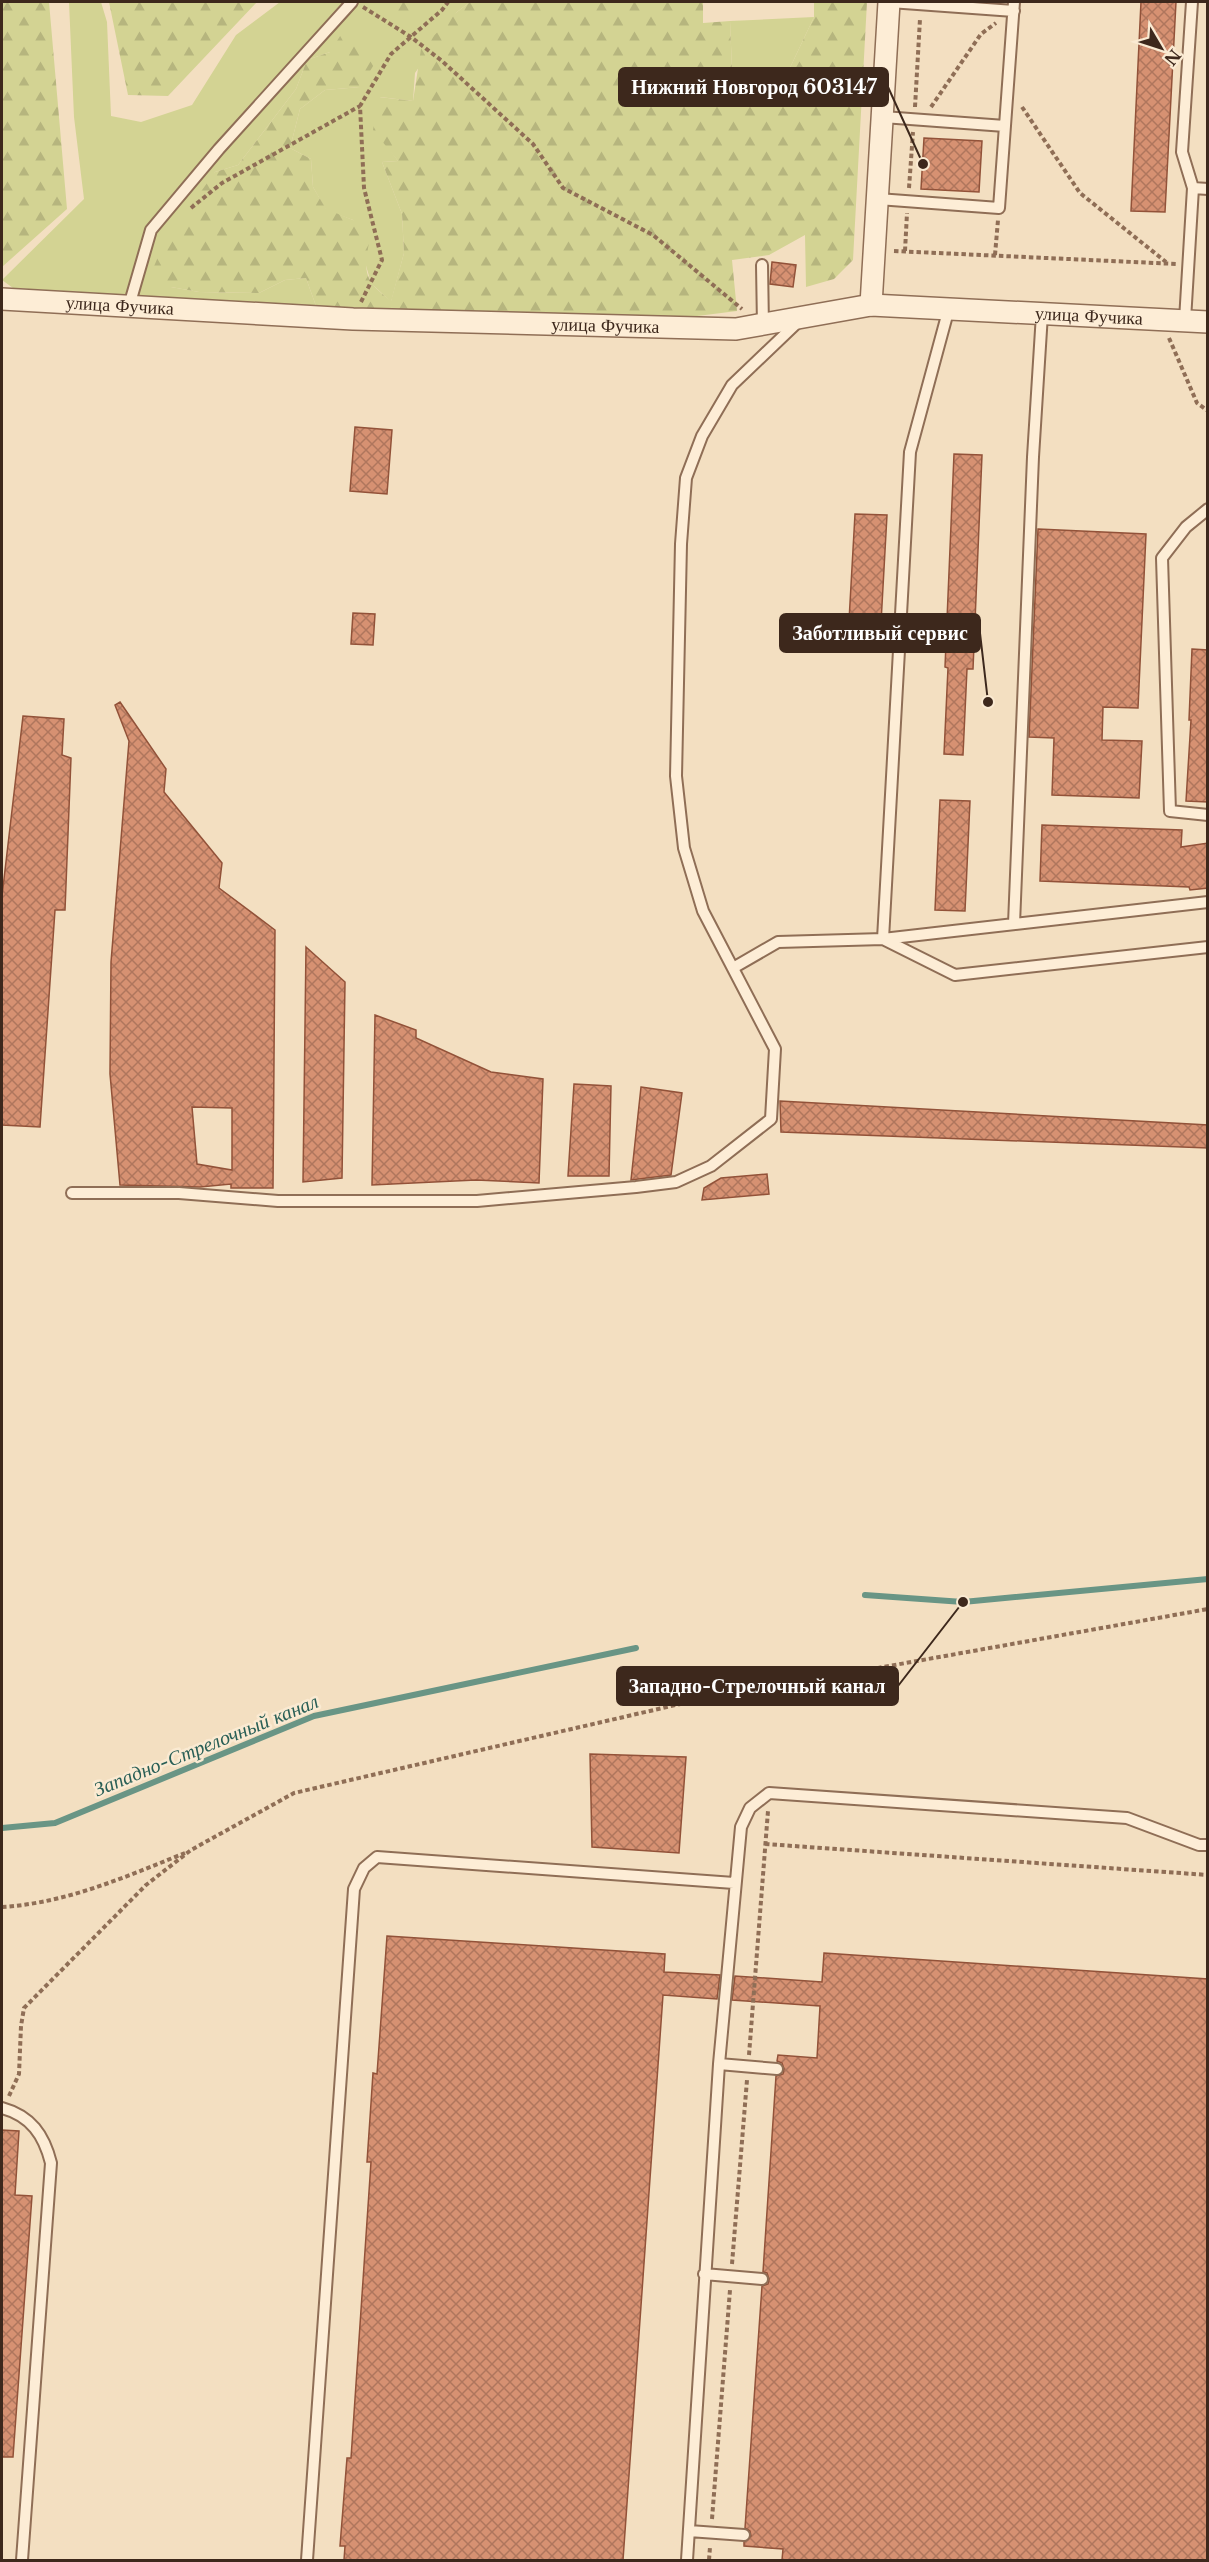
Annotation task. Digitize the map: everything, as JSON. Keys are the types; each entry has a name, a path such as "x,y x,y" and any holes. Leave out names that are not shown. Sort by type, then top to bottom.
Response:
{"street":[{"path":"871,305 890,2"},
{"name":"улица Фучика","path":"2,299 353,319 736,329 871,305 1208,322"}],"lane":[{"path":"129,306 151,230 219,149 353,2"},
{"path":"878,199 999,208 1014,6 890,2"},
{"path":"1185,320 1193,188 1182,152 1192,2"},
{"path":"883,117 1005,126"},
{"path":"1193,188 1208,189"},
{"path":"762,265 763,326"},
{"path":"884,939 910,452 949,308"},
{"path":"1014,924 1033,457 1042,314"},
{"path":"72,1193 179,1193 278,1201 477,1201 676,1182 711,1166 771,1119 775,1049 703,911 684,848 676,776 681,544 686,478 702,436 732,384 804,317"},
{"path":"1208,509 1186,527 1162,558 1170,811 1208,814"},
{"path":"733,969 778,942 884,939 1208,902"},
{"path":"884,939 955,975 1208,947"},
{"path":"687,2560 704,2274 734,1883 741,1827 750,1808 769,1792 1126,1818 1199,1845 1208,1845"},
{"path":"307,2560 354,1889 364,1868 377,1857 734,1883"},
{"path":"719,2064 777,2069"},
{"path":"3,2108 29,2122 46,2141 51,2163 22,2560"},
{"path":"704,2274 762,2279"},
{"path":"689,2531 744,2535"}],"path":[{"path":"353,2 411,37 442,61 533,144 563,188 652,235 763,326"},
{"path":"185,212 222,183 360,106 391,54 442,10 448,2"},
{"path":"922,120 981,34 1014,6"},
{"path":"1008,86 1080,193 1168,263"},
{"path":"353,319 382,260 364,188 360,106"},
{"path":"995,255 999,208"},
{"path":"875,250 1188,264"},
{"path":"1160,318 1197,403 1208,411"},
{"path":"2,1907 45,1903 104,1886 191,1850 294,1792 693,1701 1208,1610"},
{"path":"709,2560 769,1792"},
{"path":"765,1844 1208,1875"},
{"path":"3,2108 19,2074 24,2008 146,1885 191,1850"}],"green space":[{"path":"2,2 49,2 67,209 2,267"},
{"path":"69,2 101,2 107,22 111,116 141,122 192,105 236,35 280,2 470,2 457,12 415,73 413,101 380,97 388,147 398,161 382,162 402,214 404,253 391,302 371,283 353,220 326,210 313,187 311,159 290,148 300,109 325,90 360,87 330,52 307,60 296,89 238,165 215,172 171,287 199,292 259,293 285,280 306,278 316,306 13,288 2,280 84,199 74,117"},
{"path":"109,2 257,2 168,96 128,95"},
{"path":"388,2 423,2 409,18 389,14"},
{"path":"470,2 703,2 703,23 730,21 733,93 779,91 814,17 814,2 867,2 853,260 834,279 806,287 805,235 769,255 732,260 737,311 634,324 316,306 306,278 285,280 259,293 199,292 171,287 152,271 164,243 215,172 238,165 296,89 307,60 330,52 342,33 360,45 375,63 360,87 325,90 300,109 290,148 311,159 313,187 326,209 353,220 370,237 367,274 375,286 391,301 404,253 402,214 382,162 398,161 373,130 379,97 413,101 421,49"},
{"path":"814,17 779,91 733,93 730,21"}],"building":[{"path":"1141,2 1176,2 1165,212 1131,211"},
{"path":"924,138 982,141 979,192 921,189"},
{"path":"772,262 796,265 793,287 770,284"},
{"path":"355,427 392,430 387,494 350,491"},
{"path":"954,454 982,455 973,669 967,669 963,755 944,754 948,668 945,667"},
{"path":"855,514 887,515 881,623 849,621"},
{"path":"1038,529 1146,534 1138,708 1103,707 1102,740 1142,741 1139,798 1052,795 1054,738 1029,737"},
{"path":"353,613 375,614 373,645 351,644"},
{"path":"1192,649 1208,650 1208,802 1186,801 1191,720 1189,720"},
{"path":"120,702 166,769 164,792 222,863 219,888 275,930 273,1188 231,1188 231,1184 200,1187 120,1185 110,1074 111,962 129,741 115,705","holes":["192,1107 232,1108 232,1170 197,1164"]},
{"path":"23,716 64,719 62,755 71,758 65,910 55,910 40,1127 2,1125 2,896"},
{"path":"940,800 970,801 965,911 935,910"},
{"path":"1042,825 1182,830 1181,847 1208,843 1208,888 1190,890 1189,887 1040,881"},
{"path":"306,947 345,982 342,1178 303,1182"},
{"path":"375,1015 416,1030 416,1038 491,1072 543,1079 539,1183 476,1180 372,1185"},
{"path":"574,1084 611,1086 609,1176 568,1176"},
{"path":"641,1087 682,1093 671,1175 631,1180"},
{"path":"780,1101 1208,1125 1208,1148 781,1132"},
{"path":"767,1174 769,1194 702,1200 704,1188 721,1178"},
{"path":"590,1754 686,1757 679,1853 592,1847"},
{"path":"387,1936 665,1954 664,1972 720,1975 717,1999 663,1995 623,2560 344,2560 345,2546 340,2546 347,2458 351,2458 371,2162 367,2162 373,2073 377,2074"},
{"path":"824,1953 1208,1979 1208,2560 782,2560 783,2549 744,2546 744,2542 751,2536 750,2531 745,2528 762,2286 768,2284 769,2279 767,2273 763,2272 776,2076 783,2074 784,2069 782,2063 777,2061 778,2055 817,2058 820,2006 732,2000 735,1976 822,1982"},
{"path":"2,2130 19,2131 15,2195 32,2196 13,2457 2,2457"}],"waterway":[{"name":"Западно-Стрелочный канал","path":"865,1595 963,1602 1208,1579"},
{"name":"Западно-Стрелочный канал","path":"2,1828 55,1823 314,1716 636,1648"}],"place":[{"name":"Нижний Новгород 603147","path":"923,164"},
{"name":"Заботливый сервис","path":"988,702"},
{"name":"Западно-Стрелочный канал","path":"963,1602"}]}
